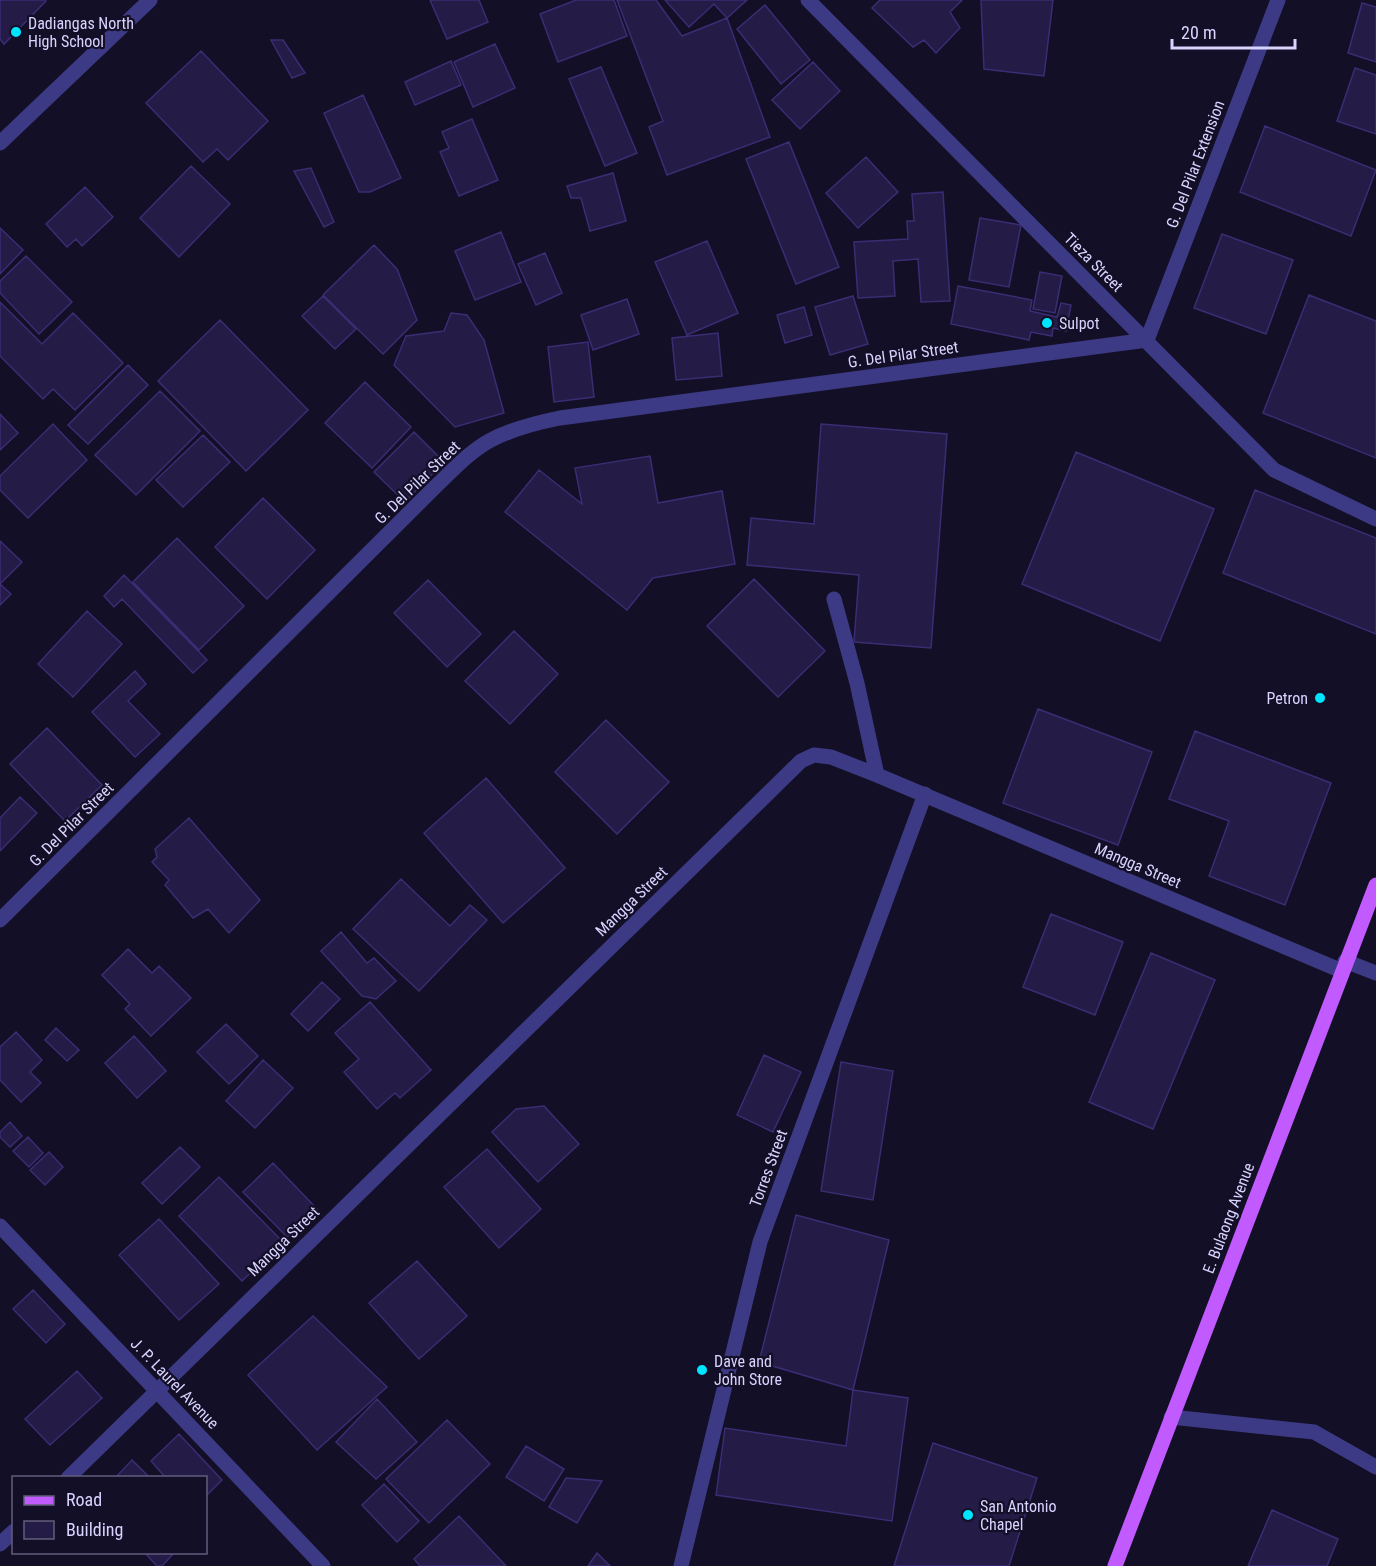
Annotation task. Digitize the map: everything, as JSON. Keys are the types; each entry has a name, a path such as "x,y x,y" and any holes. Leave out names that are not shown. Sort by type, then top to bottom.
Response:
{"main road":[{"name":"E. Bulaong Avenue","path":"1115,1566 1376,885"}],"street":[{"path":"0,143 150,0"},
{"name":"Tieza Street","path":"808,0 1274,470 1376,519"},
{"name":"G. Del Pilar Extension","path":"1147,340 1278,0"},
{"name":"G. Del Pilar Street","path":"0,920 435,487 463,460 488,442 521,427 560,417 1147,340"},
{"path":"834,598 857,683 877,775"},
{"name":"Mangga Street","path":"70,1476 801,761 814,755 831,757 925,794 1344,967 1376,973"},
{"name":"Torres Street","path":"681,1566 760,1242 925,794"},
{"name":"J. P. Laurel Avenue","path":"0,1226 323,1566"},
{"path":"1171,1417 1314,1432 1376,1467"},
{"path":"0,1544 12,1533"}],"building":[{"path":"0,0 46,1 4,44 0,39"},
{"path":"430,0 479,0 488,22 447,39"},
{"path":"576,0 614,0 627,36 558,62 540,14"},
{"path":"617,0 656,0 682,36 727,18 770,137 667,175 649,127 663,121"},
{"path":"665,0 747,0 727,18 714,4 689,27"},
{"path":"880,0 962,0 950,12 960,28 936,53 924,40 913,47 872,8"},
{"path":"981,0 1053,0 1044,76 984,69"},
{"path":"1362,3 1376,7 1376,62 1348,53"},
{"path":"765,5 810,60 781,84 737,29"},
{"path":"271,40 283,40 305,73 292,78"},
{"path":"495,44 515,88 473,107 454,62"},
{"path":"201,51 268,121 228,160 217,149 203,162 146,103"},
{"path":"451,61 461,85 415,105 405,82"},
{"path":"813,62 840,91 800,129 772,100"},
{"path":"601,67 637,153 605,166 569,79"},
{"path":"1355,68 1376,75 1376,134 1337,121"},
{"path":"363,95 401,178 370,192 359,192 324,113"},
{"path":"472,119 498,180 459,196 440,152 449,148 442,132"},
{"path":"1265,126 1376,170 1351,236 1240,192"},
{"path":"789,142 839,267 796,284 746,159"},
{"path":"866,157 898,192 858,228 826,193"},
{"path":"191,166 230,204 179,257 140,218"},
{"path":"311,168 334,222 324,227 294,171"},
{"path":"613,173 626,221 590,231 581,198 571,198 567,186"},
{"path":"85,187 113,217 82,246 76,239 67,247 46,224"},
{"path":"943,192 950,301 921,302 918,259 893,261 895,296 858,298 854,242 908,239 907,221 914,221 912,194"},
{"path":"980,218 1021,225 1009,287 969,280"},
{"path":"0,228 23,250 0,274"},
{"path":"501,232 521,282 475,300 455,251"},
{"path":"1222,234 1293,260 1266,334 1194,308"},
{"path":"707,241 738,313 687,335 655,262"},
{"path":"374,245 397,269 417,320 383,354 323,295"},
{"path":"545,253 562,293 536,305 518,264"},
{"path":"26,256 72,302 39,334 0,293 0,281"},
{"path":"1040,272 1062,276 1055,313 1033,309"},
{"path":"958,286 1032,300 1030,311 1057,317 1061,303 1071,305 1066,331 1053,328 1052,336 1031,332 1029,340 951,324"},
{"path":"1309,295 1376,321 1376,458 1263,413"},
{"path":"323,296 356,329 335,349 302,316"},
{"path":"853,296 868,344 830,355 815,307"},
{"path":"627,299 639,334 593,350 581,315"},
{"path":"0,302 42,344 73,313 123,363 75,410 53,389 43,399 0,356"},
{"path":"804,307 812,335 785,343 777,315"},
{"path":"451,313 467,315 484,340 504,413 455,427 394,365 406,336 444,331"},
{"path":"220,320 308,410 246,471 158,381"},
{"path":"718,333 722,376 676,380 672,338"},
{"path":"588,342 594,397 554,402 548,347"},
{"path":"128,365 148,385 88,444 68,425"},
{"path":"365,382 411,427 372,468 325,423"},
{"path":"160,391 200,431 136,495 95,455"},
{"path":"0,414 18,433 0,450"},
{"path":"53,424 87,460 28,518 0,490 0,476"},
{"path":"821,424 947,434 931,648 854,642 859,575 747,565 751,518 814,524"},
{"path":"414,432 444,462 405,502 374,472"},
{"path":"203,435 230,462 183,507 156,480"},
{"path":"1076,452 1214,509 1160,641 1022,584"},
{"path":"650,456 658,503 722,491 735,564 653,578 627,610 505,512 539,470 582,504 575,468"},
{"path":"1255,490 1376,538 1376,634 1223,573"},
{"path":"263,498 315,550 267,599 215,547"},
{"path":"177,538 244,606 199,650 133,582"},
{"path":"0,541 22,562 0,584"},
{"path":"124,575 207,660 193,673 122,599 114,607 104,596"},
{"path":"754,579 825,651 778,697 707,626"},
{"path":"428,580 481,634 447,667 394,613"},
{"path":"0,584 11,594 0,605"},
{"path":"87,611 122,644 73,697 38,664"},
{"path":"514,631 558,674 510,724 465,681"},
{"path":"135,671 146,684 128,701 160,734 135,757 92,712"},
{"path":"1038,709 1152,752 1118,845 1003,803"},
{"path":"606,720 669,782 617,834 555,772"},
{"path":"47,728 102,785 65,821 10,764"},
{"path":"1195,731 1331,783 1285,905 1209,876 1229,821 1169,799"},
{"path":"486,778 565,868 503,923 424,833"},
{"path":"20,797 37,813 0,851 0,818"},
{"path":"189,818 260,900 229,933 208,909 193,918 165,885 169,880 152,862 157,857 155,849"},
{"path":"401,879 450,926 470,905 487,920 419,991 353,929"},
{"path":"1051,914 1123,942 1095,1015 1023,987"},
{"path":"341,932 367,963 374,958 396,981 376,999 362,996 321,951"},
{"path":"128,949 152,973 159,966 191,998 151,1036 125,1009 130,1004 102,975"},
{"path":"1151,953 1215,980 1153,1129 1089,1102"},
{"path":"322,982 340,999 308,1031 291,1014"},
{"path":"370,1002 431,1070 400,1098 395,1093 377,1109 344,1072 359,1059 335,1033"},
{"path":"226,1024 258,1056 229,1084 197,1052"},
{"path":"56,1028 79,1050 67,1061 45,1040"},
{"path":"16,1032 42,1060 30,1072 41,1083 21,1102 0,1080 0,1047"},
{"path":"134,1036 166,1071 137,1098 105,1063"},
{"path":"764,1055 801,1072 773,1132 737,1115"},
{"path":"263,1060 293,1088 255,1128 226,1101"},
{"path":"841,1062 893,1071 873,1200 821,1191"},
{"path":"544,1106 579,1144 538,1182 492,1132 516,1109"},
{"path":"10,1122 22,1136 10,1147 0,1137 0,1132"},
{"path":"28,1137 43,1153 29,1167 13,1151"},
{"path":"180,1147 200,1167 162,1204 142,1183"},
{"path":"487,1149 541,1209 499,1248 444,1187"},
{"path":"49,1152 63,1167 45,1185 30,1170"},
{"path":"273,1163 317,1209 287,1237 243,1192"},
{"path":"219,1177 283,1242 242,1281 179,1216"},
{"path":"796,1215 889,1240 853,1390 759,1362"},
{"path":"159,1219 219,1284 179,1320 119,1255"},
{"path":"417,1261 467,1316 419,1359 369,1303"},
{"path":"33,1290 65,1324 46,1343 13,1309"},
{"path":"313,1316 387,1387 317,1450 248,1375"},
{"path":"77,1371 102,1398 50,1445 25,1419"},
{"path":"853,1390 908,1398 892,1521 716,1495 725,1428 846,1446"},
{"path":"377,1399 417,1442 376,1479 336,1442"},
{"path":"447,1420 490,1464 429,1523 386,1479"},
{"path":"179,1434 222,1480 207,1495 207,1476 164,1476 151,1461"},
{"name":"San Antonio Chapel","path":"933,1443 1037,1478 1009,1566 894,1566"},
{"path":"526,1446 564,1469 544,1501 506,1477"},
{"path":"132,1460 148,1476 117,1476"},
{"path":"566,1478 602,1481 577,1523 549,1507"},
{"path":"384,1484 419,1521 397,1542 362,1505"},
{"path":"1272,1510 1338,1539 1327,1566 1248,1566"},
{"path":"459,1516 506,1566 420,1566 414,1559"},
{"path":"597,1553 610,1566 588,1566"},
{"path":"146,1554 173,1554 162,1566 157,1566"}],"place":[{"name":"Dadiangas North High School","path":"16,32"},
{"name":"Sulpot","path":"1047,323"},
{"name":"Petron","path":"1320,698"},
{"name":"Dave and John Store","path":"702,1370"},
{"name":"San Antonio Chapel","path":"968,1515"}]}
